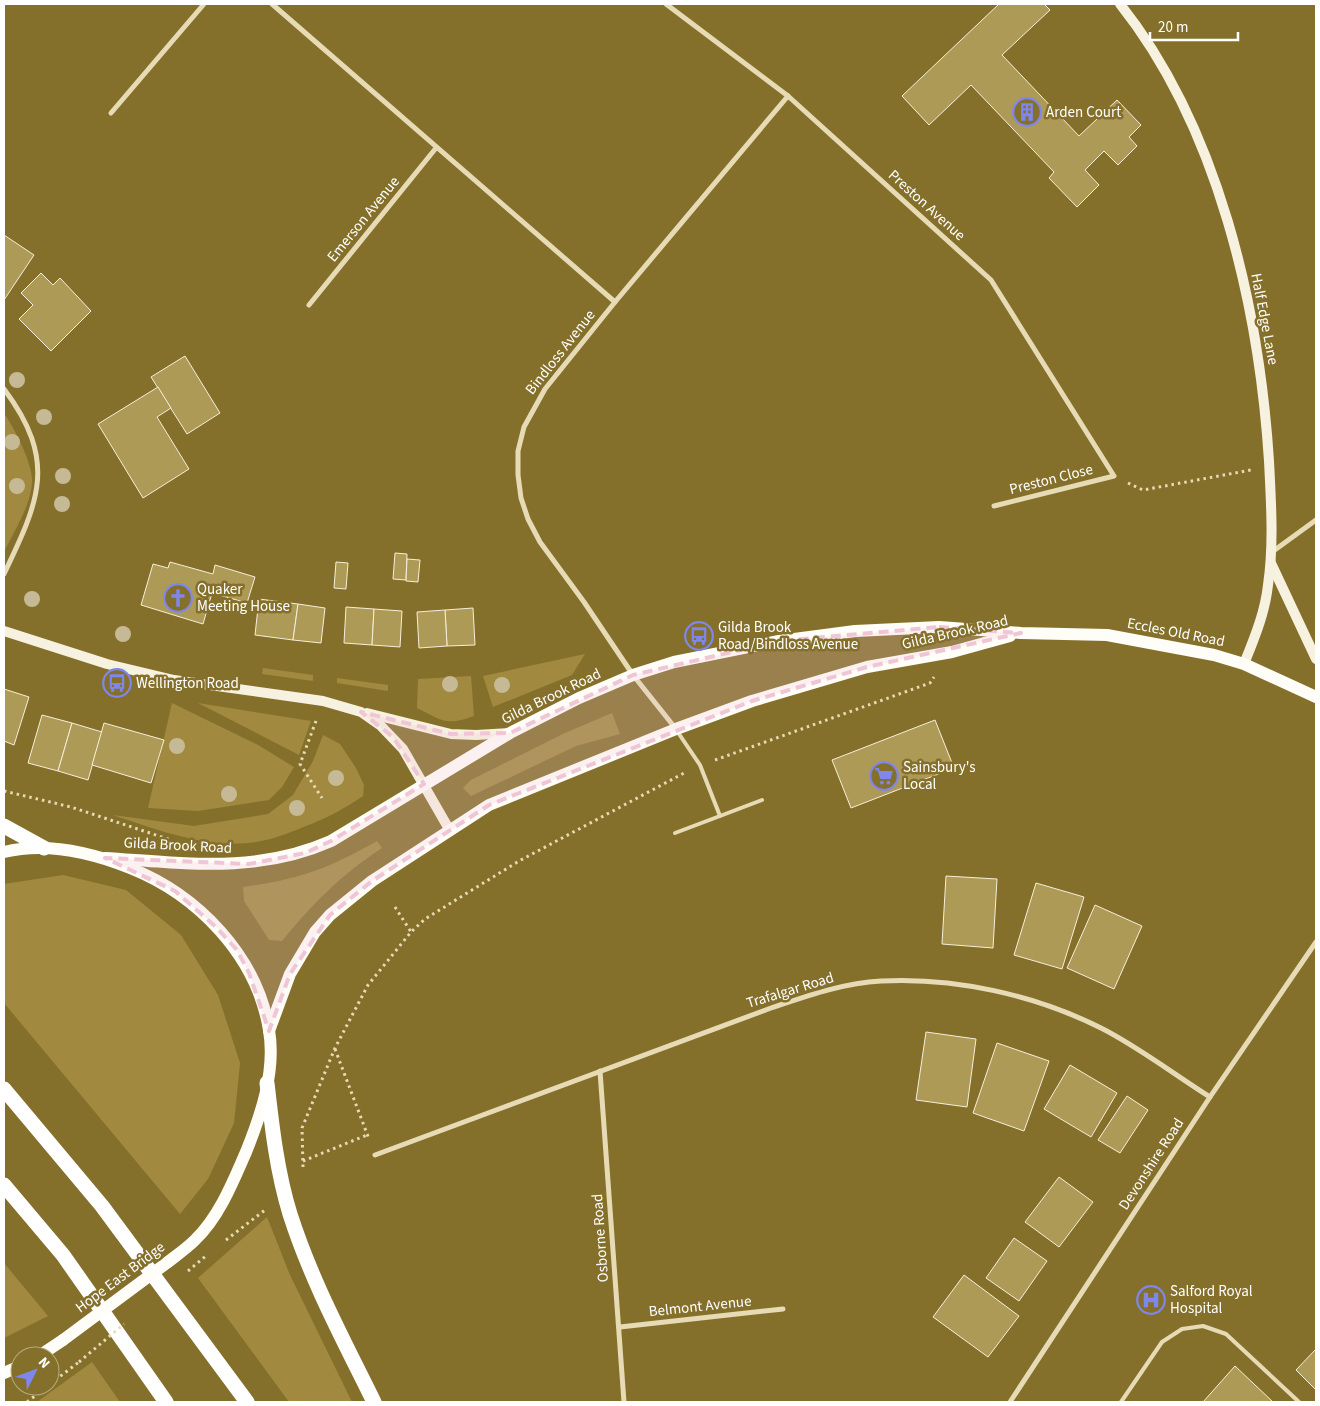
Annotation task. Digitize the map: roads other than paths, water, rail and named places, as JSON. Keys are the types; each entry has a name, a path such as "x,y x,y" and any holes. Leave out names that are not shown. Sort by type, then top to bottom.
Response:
{"highway":[{"path":"4,826 44,848"},
{"path":"267,1083 273,1137 285,1196 304,1253 318,1287 374,1402"},
{"path":"4,1089 102,1206 247,1402"},
{"path":"4,1185 63,1256 166,1402"}],"main road":[{"name":"Half Edge Lane","path":"1122,5 1150,43 1174,83 1192,123 1219,199 1252,315 1266,415 1271,557 1263,610 1244,664"},
{"path":"1271,557 1316,659"},
{"name":"Gilda Brook Road","path":"105,858 222,865 274,860 305,853 331,841 510,733 579,698 633,675 674,662 779,641 855,631 939,627 1021,633"},
{"path":"4,631 107,664 174,680 323,702 403,720 426,729 451,734 476,736 510,733"},
{"name":"Gilda Brook Road","path":"269,1030 290,974 315,932 330,915 372,881 449,829 489,805 676,729 752,701 867,667 952,652 1021,633"},
{"name":"Eccles Old Road","path":"1021,633 1108,635 1184,648 1244,664 1316,697"},
{"path":"361,712 393,737 403,749 449,829"},
{"path":"4,852 44,848 105,858 146,874 174,891 217,928 237,950 261,1002 269,1030"},
{"name":"Hope East Bridge","path":"53,1346 195,1240 207,1226 231,1186 258,1123 267,1083 270,1057 269,1030"}],"street":[{"path":"111,113 204,4"},
{"path":"272,4 615,302"},
{"name":"Preston Avenue","path":"666,4 788,96 991,280 1114,476"},
{"name":"Bindloss Avenue","path":"676,729 633,675 584,602 540,542 528,520 521,498 518,451 524,427 533,407 545,389 615,302 788,96"},
{"name":"Emerson Avenue","path":"309,305 436,148"},
{"path":"4,389 18,408 30,433 38,461 38,488 26,528 4,574"},
{"name":"Preston Close","path":"994,506 1114,476"},
{"path":"1271,557 1316,520"},
{"name":"Devonshire Road","path":"1010,1402 1210,1097 1316,942"},
{"name":"Trafalgar Road","path":"375,1155 771,1008 831,989 880,981 937,982 988,990 1046,1005 1102,1028 1210,1097"},
{"name":"Osborne Road","path":"600,1071 624,1402"},
{"name":"Belmont Avenue","path":"620,1327 783,1309"}],"lane":[{"path":"676,729 700,765 720,816"},
{"path":"676,833 762,800"},
{"path":"1121,1402 1162,1342 1182,1329 1203,1326 1226,1334 1299,1402"}],"place":[{"name":"Arden Court","path":"1027,112"},
{"name":"Quaker Meeting House","path":"178,598"},
{"name":"Gilda Brook Road/Bindloss Avenue","path":"699,636"},
{"name":"Wellington Road","path":"117,683"},
{"name":"Sainsbury's Local","path":"884,776"},
{"name":"Salford Royal Hospital","path":"1151,1300"}]}
